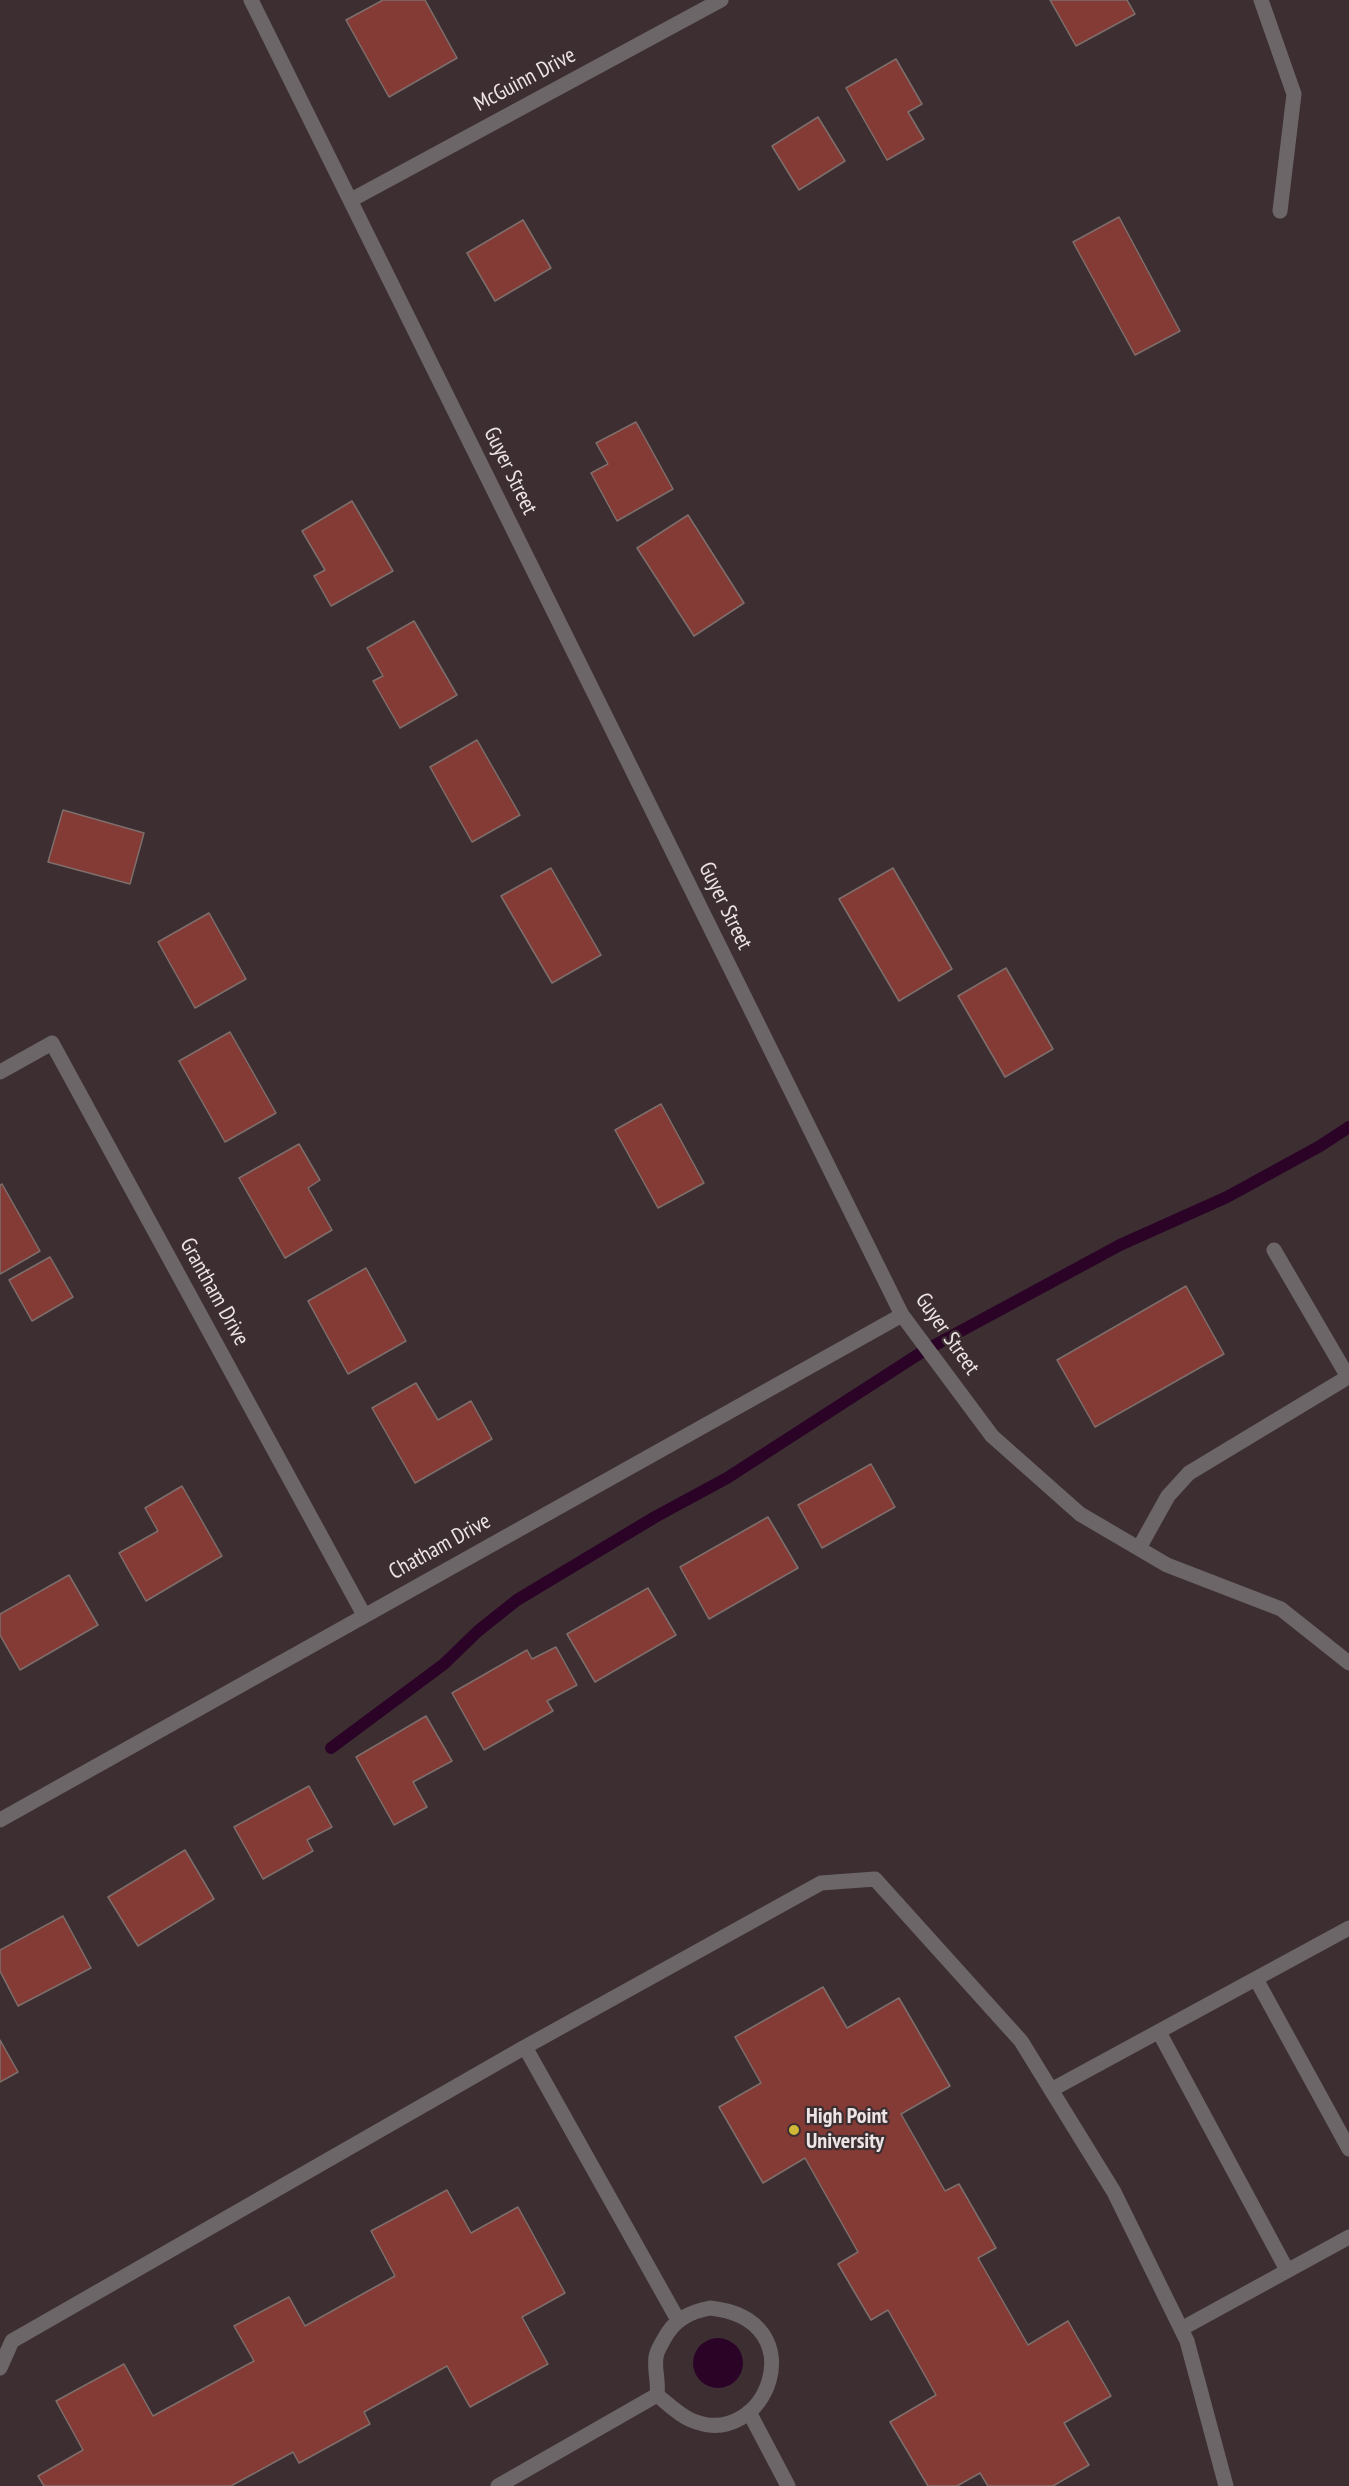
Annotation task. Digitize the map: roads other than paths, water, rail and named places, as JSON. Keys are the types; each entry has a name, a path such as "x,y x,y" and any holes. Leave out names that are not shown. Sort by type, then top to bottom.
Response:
{"street":[{"name":"Guyer Street","path":"251,0 902,1315 992,1436 1080,1514 1167,1565 1281,1609 1349,1663"},
{"name":"McGuinn Drive","path":"351,200 721,0"},
{"path":"1261,0 1294,94 1280,211"},
{"name":"Grantham Drive","path":"0,1072 52,1043 364,1615"},
{"path":"1139,1548 1167,1496 1189,1473 1348,1377 1274,1250"},
{"name":"Chatham Drive","path":"0,1820 902,1315"},
{"path":"0,2368 12,2341 525,2047 821,1883 876,1879 1021,2041 1114,2192 1187,2341 1226,2486"},
{"path":"1052,2090 1349,1928"},
{"path":"1256,1978 1349,2149"},
{"path":"1159,2032 1287,2270"},
{"path":"525,2047 678,2320"},
{"path":"1181,2329 1349,2237"},
{"path":"710,2308 730,2310 747,2318 761,2332 768,2344 772,2364 768,2387 758,2404 731,2422 710,2425 690,2420 657,2395 656,2354 670,2328 678,2320 696,2311 710,2308"},
{"path":"498,2486 657,2395"},
{"path":"749,2412 788,2486"}],"waterway":[{"path":"331,1748 444,1664 478,1631 517,1600 655,1517 727,1478 922,1352 1120,1245 1227,1197 1320,1146 1349,1127"}],"place":[{"name":"High Point University","path":"794,2130"}]}
